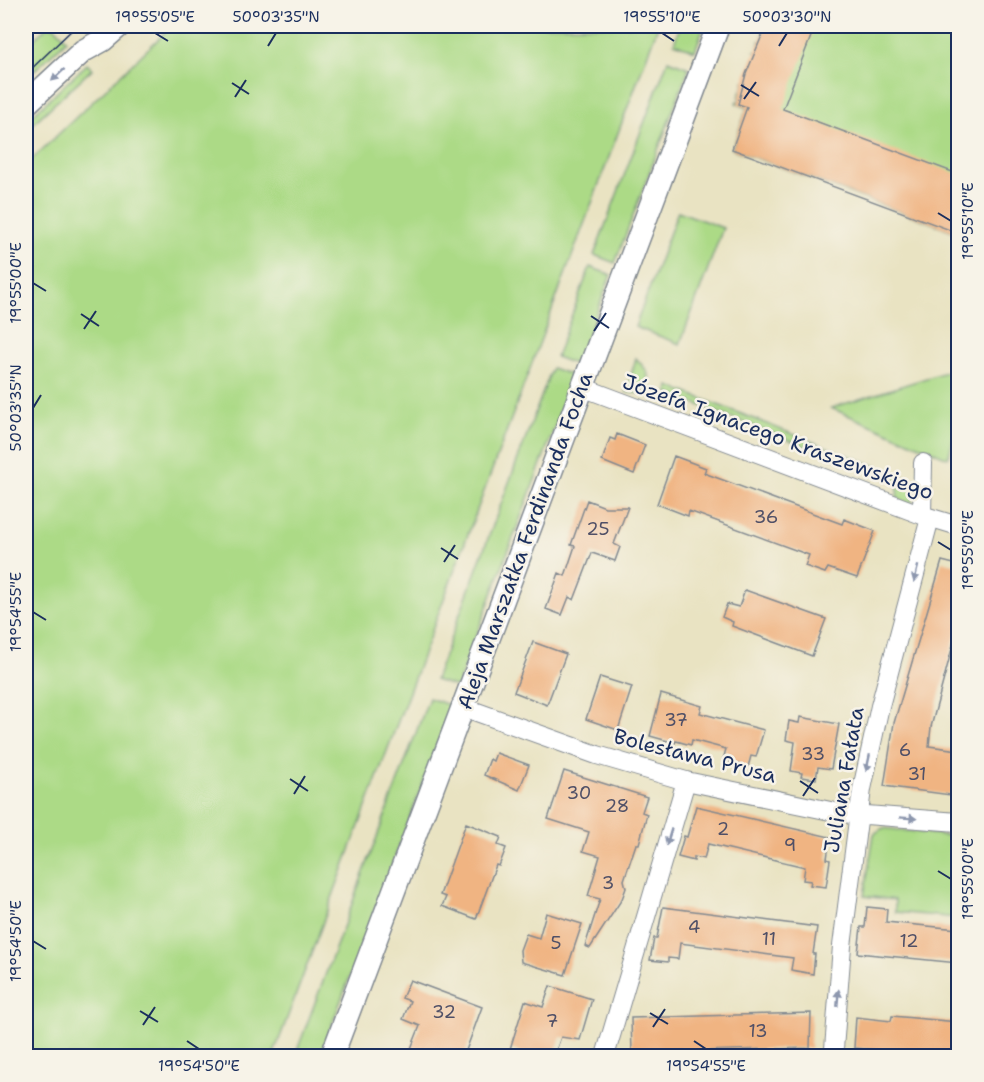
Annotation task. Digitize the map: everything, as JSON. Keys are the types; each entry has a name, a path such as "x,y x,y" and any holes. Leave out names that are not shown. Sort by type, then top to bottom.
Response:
{"street":[{"path":"26,104 83,51 103,40 119,26"},
{"name":"Aleja Marszałka Ferdinanda Focha","path":"332,1056 718,26"},
{"name":"Józefa Ignacego Kraszewskiego","path":"582,387 958,526"},
{"name":"Juliana Fałata","path":"836,1056 834,1049 842,946 858,815 880,706 926,516 923,463"},
{"name":"Bolesława Prusa","path":"463,707 597,755 686,781 858,815 958,822"},
{"path":"606,1056 686,781"}],"green space":[{"path":"48,26 55,27 67,40 26,78 26,47"},
{"path":"172,26 658,26 273,1056 26,1056 26,165"},
{"path":"680,26 704,26 695,51 674,43"},
{"path":"767,26 958,26 958,233 732,149 747,108 736,103 739,102 740,91 742,91 757,52 755,51 758,50 763,30"},
{"path":"668,60 689,68 615,263 594,255"},
{"path":"87,64 92,69 26,130 26,121"},
{"path":"678,211 723,228 680,344 635,327"},
{"path":"590,267 611,275 577,365 556,357"},
{"path":"636,358 647,371 649,382 640,392 626,392"},
{"path":"552,368 574,376 457,687 435,680"},
{"path":"958,368 958,423 948,458 831,408"},
{"path":"669,386 914,481 912,504 897,499 898,482 668,393"},
{"path":"429,698 452,706 320,1056 295,1056"},
{"path":"883,828 958,837 958,918 895,912 895,900 864,896 874,834"}],"building":[{"path":"766,26 815,26 783,109 958,174 958,233 732,149 747,107 738,104 746,74"},
{"path":"617,434 645,445 634,474 602,461 610,438 615,440"},
{"path":"674,456 706,468 704,473 842,524 844,519 875,531 857,578 828,568 825,573 805,566 809,555 689,511 688,516 657,504"},
{"path":"587,500 605,507 628,507 614,544 620,547 615,561 592,553 574,600 569,597 562,615 546,609 559,573 565,576 575,546 571,545"},
{"path":"942,561 958,565 958,626 931,727 929,746 958,750 958,796 884,786 894,723"},
{"path":"745,590 826,619 812,656 732,626 733,622 722,617 727,604 739,607"},
{"path":"533,642 566,654 547,705 514,692"},
{"path":"600,677 632,687 618,730 586,719"},
{"path":"661,694 702,706 700,713 764,730 756,757 751,756 748,767 723,760 726,749 692,740 691,745 650,736"},
{"path":"800,717 839,724 831,769 818,767 816,779 801,777 802,773 791,771 795,742 786,740 789,721 799,723"},
{"path":"496,753 529,765 519,790 484,775 490,759 493,761"},
{"path":"564,771 647,797 642,812 647,814 639,844 636,844 624,880 626,888 622,899 590,948 585,946 600,899 588,896 600,856 583,851 589,832 548,819"},
{"path":"696,806 830,837 827,859 830,860 826,887 810,885 811,881 803,880 805,867 708,844 704,859 694,857 694,861 678,857 684,836 687,837"},
{"path":"466,823 501,837 498,845 506,848 499,866 496,865 476,919 442,906 446,897 440,895"},
{"path":"663,907 817,927 813,974 791,970 793,958 680,943 678,959 668,958 668,962 650,960"},
{"path":"867,907 887,909 886,922 958,929 958,963 858,953 861,927 865,927"},
{"path":"546,913 582,924 565,975 521,962 520,950 526,934 539,938"},
{"path":"410,980 482,1007 464,1056 408,1056 420,1026 403,1019 410,1001 402,998"},
{"path":"550,986 592,999 580,1040 561,1037 554,1056 534,1056 510,1049 525,1001 543,1007"},
{"path":"811,1013 810,1048 632,1053 631,1018"},
{"path":"892,1016 958,1022 958,1056 854,1048 856,1017 891,1021"}],"tram line":[{"path":"26,74 76,26"}]}
